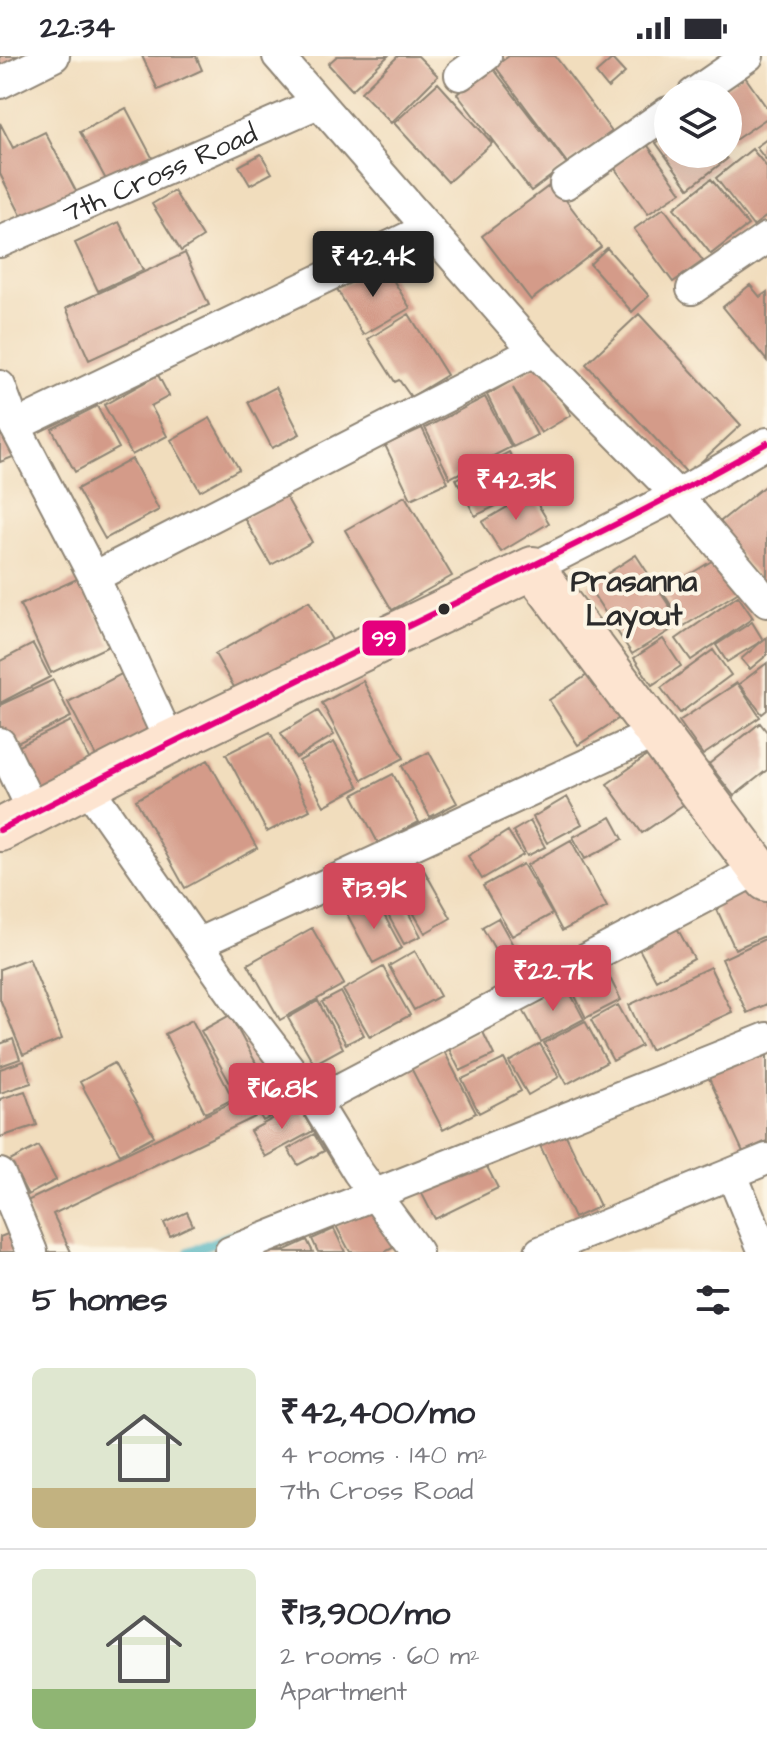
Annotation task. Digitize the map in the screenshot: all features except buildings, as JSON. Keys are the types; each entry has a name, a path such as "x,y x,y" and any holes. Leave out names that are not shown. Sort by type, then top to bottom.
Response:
{"street":[{"path":"0,83 54,56"},
{"path":"278,56 535,351 677,495 767,602"},
{"path":"460,75 486,56"},
{"path":"714,80 750,56 767,75"},
{"name":"7th Cross Road","path":"0,242 318,103"},
{"path":"565,184 654,122"},
{"path":"15,426 428,228"},
{"path":"692,289 767,238"},
{"path":"94,577 535,351"},
{"path":"0,386 15,426 94,577 170,742"},
{"path":"0,743 17,821 170,742 533,568 677,495 767,443"},
{"path":"315,1102 763,875 533,568"},
{"path":"199,943 657,732"},
{"path":"87,786 237,1000 315,1102 368,1186 417,1252"},
{"path":"230,1252 368,1186 767,1038"},
{"path":"540,1252 767,1159"},
{"path":"0,1174 32,1252"},
{"path":"732,1175 764,1252"}],"waterway":[{"path":"189,1252 235,1234"}],"transit line":[{"name":"99","path":"0,830 602,532 767,443"}],"district":[{"name":"Prasanna Layout","path":"634,598"}]}
